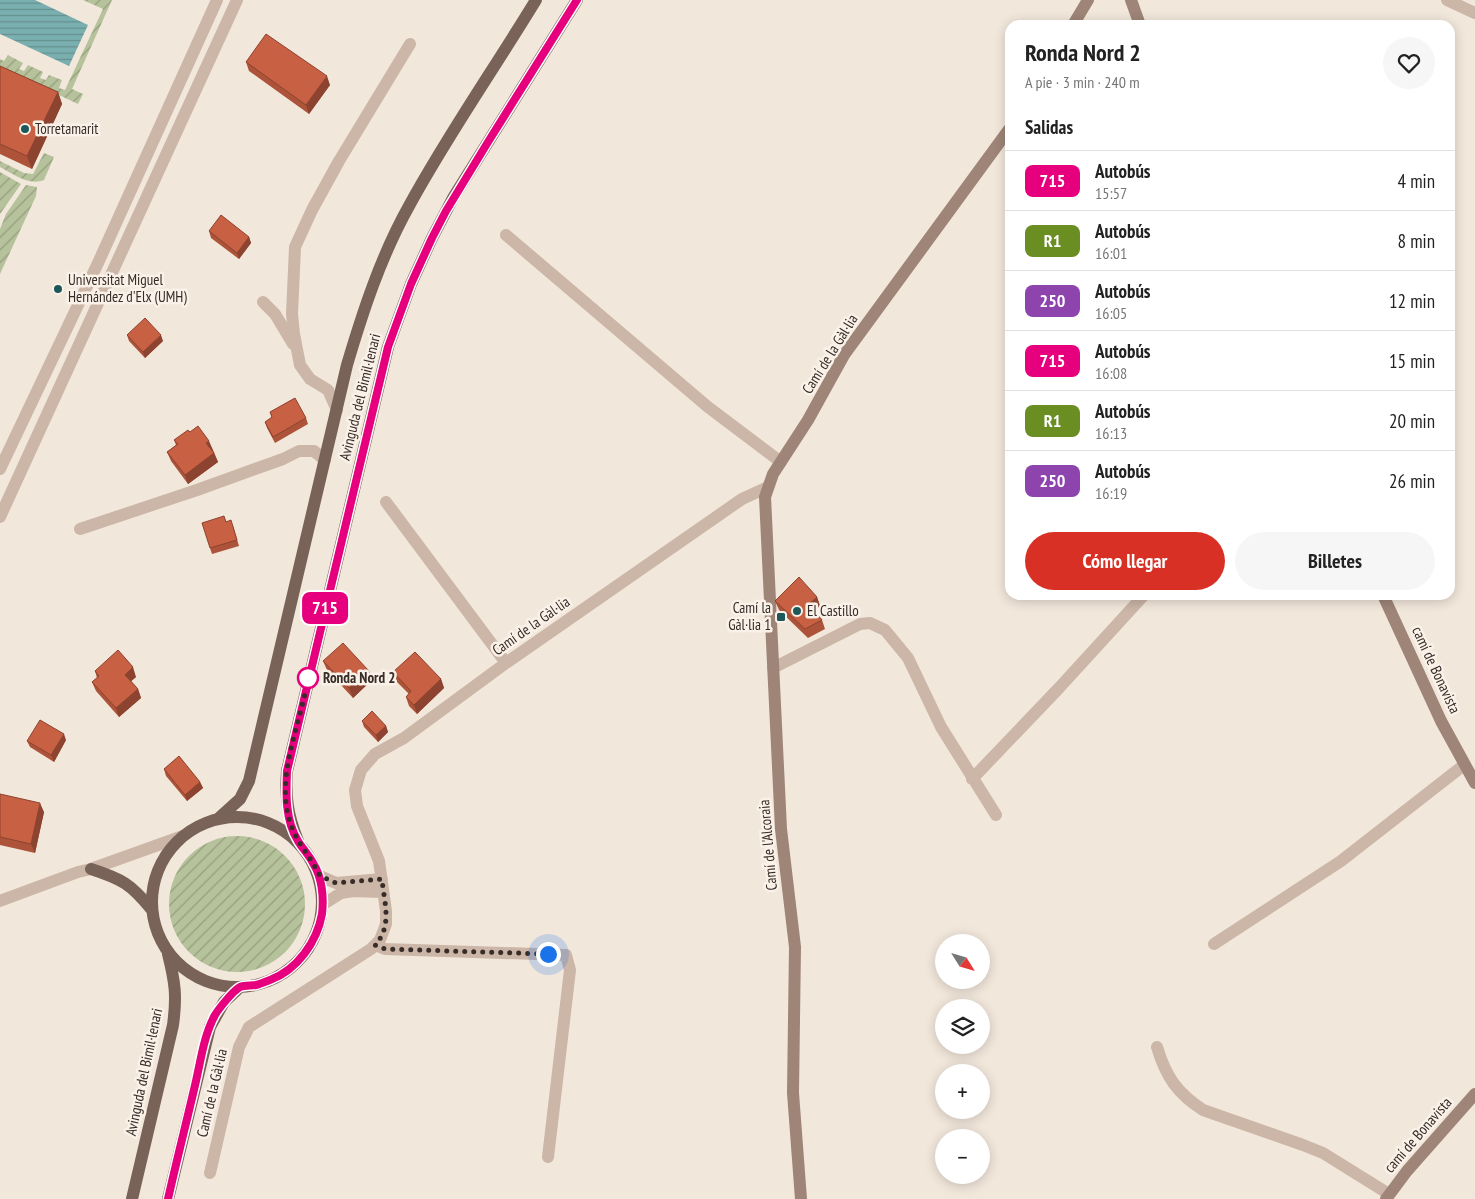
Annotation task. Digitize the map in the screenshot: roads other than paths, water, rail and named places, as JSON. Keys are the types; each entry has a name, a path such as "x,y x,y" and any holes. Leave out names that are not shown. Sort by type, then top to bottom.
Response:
{"main road":[{"name":"Avinguda del Bimil·lenari","path":"219,818 240,799 249,781 324,460 359,325 372,289 408,208 433,164 536,0"},
{"name":"Avinguda del Bimil·lenari","path":"298,841 290,821 286,802 287,771 388,347 411,284 445,214 578,0"},
{"path":"238,816 254,818 273,824 298,841 320,876 322,905 317,931 300,959 288,970 272,980 240,987 217,984 197,977 183,968 167,951 158,935 152,910 153,885 160,866 171,847 201,824 219,818 238,816"},
{"path":"91,868 115,877 132,887 152,910"},
{"name":"Avinguda del Bimil·lenari","path":"132,1199 173,1025 176,999 175,980 167,951"},
{"path":"168,1199 210,1027 224,1002 240,987"}],"street":[{"path":"0,469 98,263 218,0"},
{"path":"0,517 237,0"},
{"path":"1076,20 1088,0"},
{"path":"1131,0 1138,20"},
{"path":"1447,0 1475,13"},
{"path":"337,410 328,390 310,379 300,365 292,314 295,247 312,210 339,161 410,44"},
{"name":"Camí de la Gàl·lia","path":"210,1173 239,1047 249,1027 370,949 380,940 386,924 380,861 357,806 355,790 362,770 375,754 404,738 506,663 742,500 768,487 773,474 808,420 844,355 1005,135"},
{"path":"506,236 708,407 781,462"},
{"path":"263,302 274,314 297,350"},
{"path":"80,529 239,476 284,459 299,451 314,451 324,460"},
{"name":"Camí de l'Alcoraia","path":"768,487 765,507 781,829 795,947 794,1093 801,1199"},
{"path":"386,502 506,663"},
{"path":"972,779 1139,600"},
{"name":"camí de Bonavista","path":"1385,600 1442,721 1475,783"},
{"path":"773,668 860,624 870,623 885,630 908,658 941,727 996,816"},
{"path":"1214,944 1341,861 1464,765"},
{"path":"0,901 183,836"},
{"path":"320,876 336,883 382,885"},
{"path":"322,905 341,893 382,885"},
{"path":"375,945 385,949 566,954 570,970 548,1157"},
{"path":"1157,1047 1170,1080 1191,1102 1203,1110 1303,1144 1323,1154 1388,1196"},
{"name":"camí de Bonavista","path":"1388,1196 1407,1171 1475,1094"}],"water":[{"path":"0,0 35,0 88,25 69,66 0,34"}],"place":[{"name":"Torretamarit","path":"25,129"},
{"name":"Universitat Miguel Hernández d'Elx (UMH)","path":"58,289"},
{"name":"El Castillo","path":"797,611"},
{"name":"Camí la Gàl·lia 1","path":"781,617"},
{"name":"Ronda Nord 2","path":"308,678"}]}
